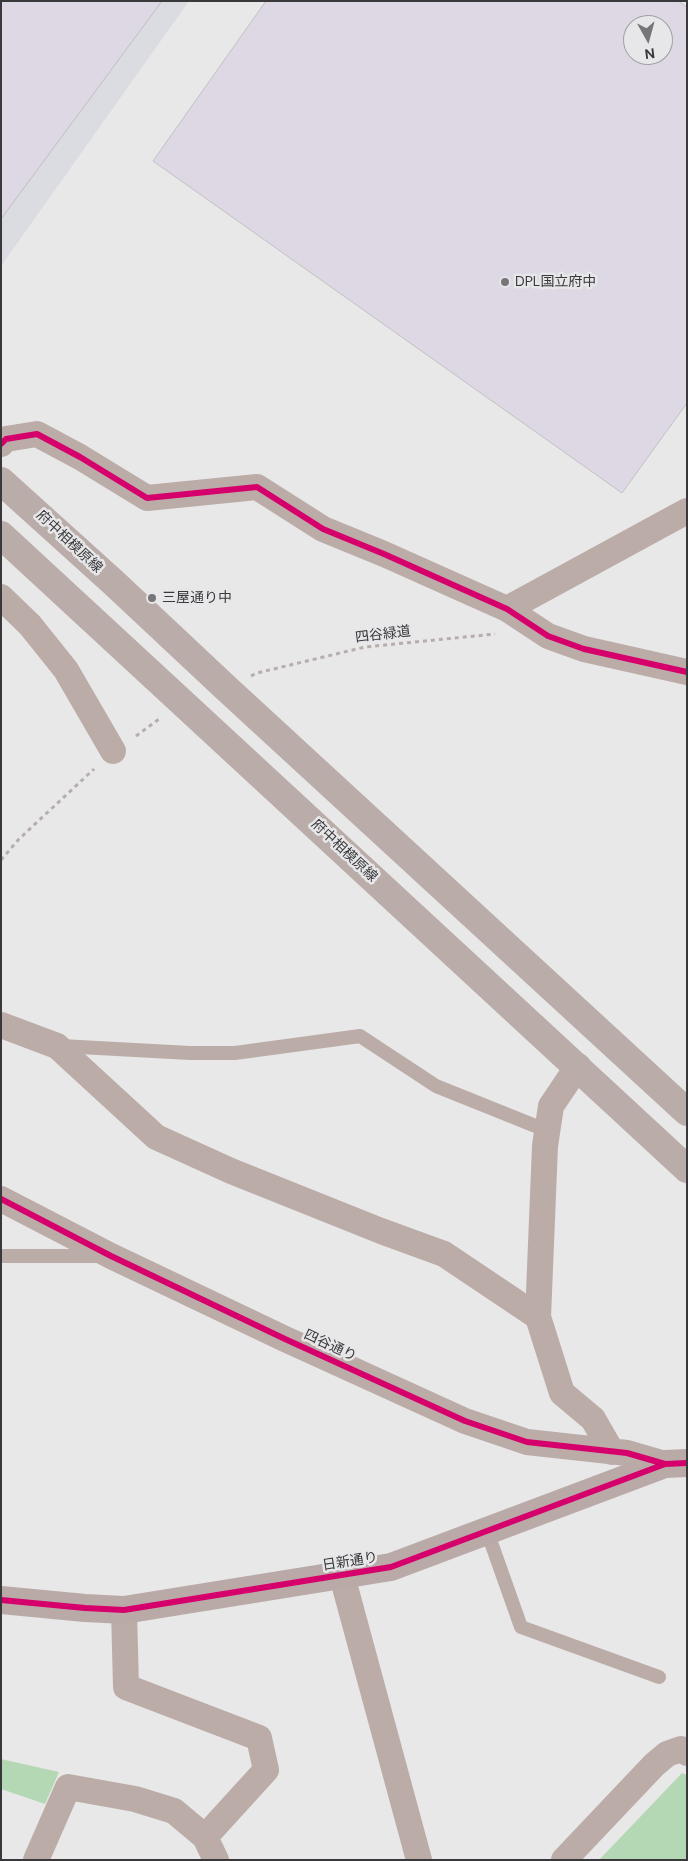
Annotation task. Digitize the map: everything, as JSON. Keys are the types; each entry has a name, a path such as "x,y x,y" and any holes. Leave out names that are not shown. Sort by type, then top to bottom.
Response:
{"main road":[{"name":"府中相模原線","path":"1,482 100,570 687,1112"},
{"name":"府中相模原線","path":"1,534 183,704 578,1066 687,1169"}],"street":[{"path":"1,444 6,439 37,434 80,457 148,498 257,487 323,529 507,609 548,636 584,649 687,672"},
{"path":"507,609 687,511"},
{"path":"1,597 30,624 66,670 114,751"},
{"path":"1,1025 57,1046 156,1137 231,1171 444,1254 538,1317"},
{"path":"578,1066 552,1106 545,1146 538,1317 562,1393 593,1419 612,1452"},
{"name":"四谷通り","path":"1,1199 111,1256 285,1339 465,1421 527,1442 627,1453 676,1463"},
{"name":"日新通り","path":"1,1600 124,1610 391,1568 487,1531 676,1463"},
{"path":"342,1576 419,1860"},
{"path":"124,1610 126,1687 259,1738 266,1770 205,1837"},
{"path":"564,1860 654,1765 667,1754 681,1749 687,1753"},
{"path":"36,1860 68,1787 135,1799 174,1811 205,1837 216,1860"}],"lane":[{"path":"57,1046 190,1053 235,1053 360,1036 436,1086 548,1131"},
{"path":"1,1256 111,1256"},
{"path":"487,1531 520,1627 658,1677"}],"path":[{"path":"1,860 19,839 114,751 183,704"}],"shaded area":[{"path":"1,1 189,1 1,266"}],"green space":[{"path":"1,1759 59,1772 45,1804 1,1789"},
{"path":"682,1773 687,1775 687,1860 599,1860"}],"building":[{"path":"1,1 162,1 1,219"},
{"name":"DPL国立府中","path":"266,1 678,1 687,7 687,403 622,493 153,161"}],"cycle path":[{"path":"1,444 6,439 37,434 80,457 147,498 257,487 323,529 507,609 548,636 584,649 687,672"},
{"path":"1,1199 111,1256 285,1339 465,1421 527,1442 627,1453 665,1464"},
{"path":"1,1600 124,1610 391,1567 665,1464 687,1463"}],"place":[{"name":"DPL国立府中","path":"505,282"},
{"name":"三屋通り中","path":"152,598"}]}
